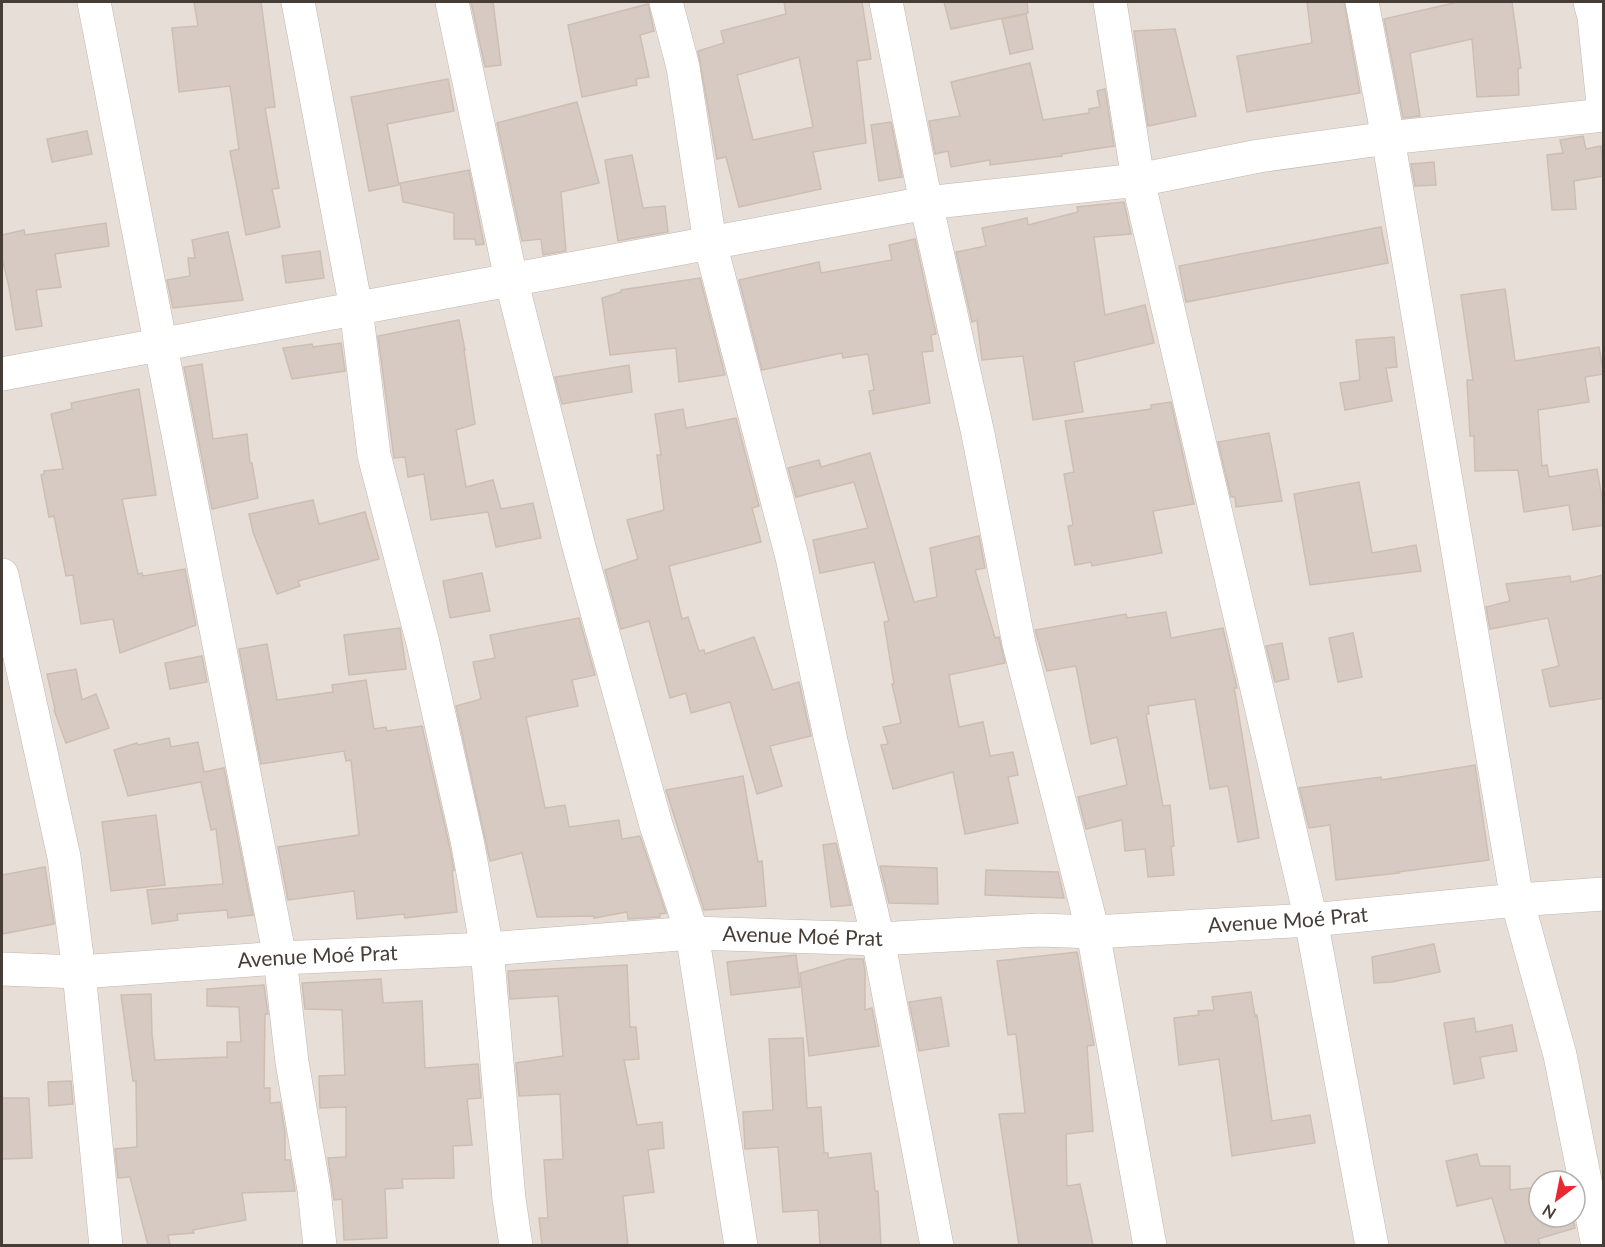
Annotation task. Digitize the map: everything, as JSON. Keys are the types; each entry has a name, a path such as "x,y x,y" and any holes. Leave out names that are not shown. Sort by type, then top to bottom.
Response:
{"street":[{"path":"94,2 280,958 292,1062 314,1190 320,1245"},
{"path":"298,2 356,308 374,456 426,654 467,840 487,949 509,1199 516,1245"},
{"path":"452,2 510,279 579,547 656,825 692,933 741,1245"},
{"path":"666,2 683,67 710,243 792,557 831,741 878,939 937,1245"},
{"path":"886,2 926,203 978,434 1019,644 1093,933 1150,1245"},
{"path":"1110,2 1138,180 1311,920 1372,1245"},
{"path":"1362,2 1388,138 1517,900 1560,1055 1598,1245"},
{"path":"2,374 926,203 1138,180 1259,156 1388,138 1604,114 1594,17 1590,2"},
{"path":"2,575 64,857 79,972 106,1245"},
{"name":"Avenue Moé Prat","path":"2,969 79,972 280,958 487,949 692,933 878,939 1040,930 1093,933 1311,920 1604,894"}],"shaded area":[{"path":"2,2 1603,2 1603,1245 2,1246"}],"building":[{"path":"194,2 261,2 275,107 265,108 279,188 272,189 280,227 246,235 230,151 239,149 230,86 179,92 172,28 198,26"},
{"path":"471,2 493,2 501,65 485,67"},
{"path":"784,2 862,2 871,59 857,61 866,143 813,152 821,189 739,207 726,157 717,159 698,51 724,43 721,31 786,14","holes":["799,57 813,127 753,140 737,75"]},
{"path":"944,2 1027,2 1028,13 951,29"},
{"path":"1307,2 1344,2 1360,93 1247,112 1237,56 1312,43"},
{"path":"1458,2 1512,2 1521,68 1518,69 1519,95 1477,97 1472,39 1410,53 1420,116 1403,118 1384,19"},
{"path":"648,4 654,31 640,35 649,77 636,79 637,85 582,97 568,25"},
{"path":"1026,14 1033,49 1010,54 1002,19"},
{"path":"1175,29 1196,116 1148,126 1134,31"},
{"path":"1030,63 1043,120 1089,113 1089,109 1100,107 1097,91 1105,89 1114,146 1062,154 1062,156 990,165 990,160 951,167 948,151 935,154 929,121 960,116 951,82"},
{"path":"448,79 454,111 387,124 399,185 369,191 351,97"},
{"path":"577,102 599,183 561,192 566,251 543,255 541,239 522,241 497,123"},
{"path":"891,122 902,177 879,181 871,125"},
{"path":"87,131 92,154 52,162 47,139"},
{"path":"1583,136 1586,149 1601,146 1604,176 1574,181 1576,209 1552,210 1547,155 1563,153 1560,140"},
{"path":"632,155 643,208 665,206 668,232 618,241 605,160"},
{"path":"1434,162 1436,185 1415,186 1411,164"},
{"path":"469,170 484,244 476,245 475,239 454,239 454,213 403,202 400,183"},
{"path":"1124,202 1131,234 1094,237 1105,315 1145,305 1154,343 1074,362 1083,412 1033,420 1023,356 982,360 977,320 972,322 956,252 986,246 982,228 1027,218 1028,225 1078,212 1077,207"},
{"path":"106,223 109,246 55,254 61,287 36,290 42,326 16,330 2,258 2,235 24,230 25,235"},
{"path":"1381,227 1388,263 1186,302 1179,266"},
{"path":"228,232 243,300 173,308 167,280 190,276 188,258 195,258 192,240"},
{"path":"915,239 936,334 931,335 933,351 922,352 930,403 873,414 869,391 874,390 868,354 843,358 842,353 762,370 739,280 819,262 821,273 892,260 889,245"},
{"path":"320,251 324,278 286,283 282,256"},
{"path":"700,278 725,375 679,382 676,348 610,355 602,298 621,292 621,290"},
{"path":"1505,289 1515,361 1599,347 1604,374 1585,377 1589,402 1538,410 1542,466 1547,465 1549,477 1597,469 1604,510 1604,525 1573,530 1569,505 1524,512 1518,470 1475,471 1474,436 1470,436 1467,380 1473,380 1461,295"},
{"path":"459,320 475,424 456,430 466,487 493,480 501,509 533,503 541,538 496,547 488,512 431,520 424,474 408,477 405,457 394,458 378,336"},
{"path":"1394,337 1397,367 1386,368 1392,401 1345,410 1340,383 1360,380 1356,340"},
{"path":"341,343 345,371 292,379 283,348"},
{"path":"202,364 213,439 247,434 250,463 252,463 258,498 212,509 184,367"},
{"path":"629,365 632,392 562,404 555,377"},
{"path":"139,389 156,495 122,499 138,574 142,573 143,576 185,569 196,625 120,653 113,619 81,624 73,575 66,576 54,516 49,517 41,475 44,471 63,469 51,414 72,409 71,403"},
{"path":"1171,402 1194,504 1153,511 1162,553 1092,566 1091,562 1075,565 1068,526 1073,525 1064,474 1074,472 1065,421 1151,409 1151,405"},
{"path":"683,409 686,428 736,418 759,506 752,508 761,542 669,566 682,619 688,617 699,651 704,650 705,654 754,637 773,690 799,682 811,736 770,746 782,786 757,794 730,702 691,713 686,693 670,698 649,621 621,629 605,570 638,559 627,520 664,510 657,455 661,455 655,414"},
{"path":"1269,433 1282,501 1236,507 1235,497 1231,497 1218,442"},
{"path":"870,453 914,602 937,597 930,548 979,536 985,568 975,570 995,638 999,637 1005,663 949,675 959,727 983,722 990,756 1013,752 1018,775 1008,777 1018,823 965,834 953,772 893,789 881,745 888,744 883,727 901,723 892,684 894,684 884,622 889,621 874,562 820,573 813,540 868,528 854,482 796,497 788,468 819,460 821,467"},
{"path":"1359,482 1372,553 1416,545 1421,571 1310,585 1294,494"},
{"path":"313,500 319,524 365,512 379,559 298,581 300,586 277,594 253,532 249,514"},
{"path":"482,573 490,611 450,618 443,581"},
{"path":"1604,575 1604,698 1550,707 1542,670 1559,666 1548,618 1490,629 1486,607 1510,601 1506,584 1570,576 1571,582"},
{"path":"1166,612 1171,638 1223,628 1237,688 1234,688 1259,838 1238,842 1228,786 1210,789 1195,699 1148,706 1149,714 1146,714 1163,806 1170,805 1174,875 1148,877 1145,849 1125,851 1122,820 1086,829 1078,797 1127,785 1117,737 1091,744 1076,666 1047,671 1035,630 1126,614 1127,618"},
{"path":"579,618 595,675 572,680 578,706 526,717 545,808 565,805 569,827 619,820 622,839 640,836 666,913 660,914 660,917 628,919 627,912 594,918 594,916 537,917 522,853 490,861 456,706 481,699 473,662 495,658 490,635"},
{"path":"400,628 406,669 349,675 344,635"},
{"path":"1353,633 1362,677 1338,682 1329,638"},
{"path":"1282,643 1289,679 1275,682 1266,646"},
{"path":"267,644 277,700 333,692 332,685 366,680 374,729 386,727 387,731 422,726 454,870 452,871 457,912 405,918 404,914 357,919 354,891 288,900 278,847 359,835 351,760 346,761 344,751 261,764 239,649"},
{"path":"202,656 207,682 170,689 165,663"},
{"path":"76,669 82,700 96,694 109,728 66,743 54,710 47,674"},
{"path":"169,738 171,747 198,742 204,772 224,768 253,915 228,918 227,910 177,914 178,920 152,924 147,890 223,884 216,829 211,830 201,782 128,796 114,750 137,743 138,745"},
{"path":"1475,765 1489,860 1336,880 1330,825 1309,828 1299,788 1381,777 1381,780"},
{"path":"743,776 758,862 762,861 766,906 704,910 666,790"},
{"path":"156,815 165,885 111,891 102,822"},
{"path":"836,843 851,905 831,907 823,845"},
{"path":"880,866 937,868 938,904 889,903"},
{"path":"45,867 54,924 2,934 2,875"},
{"path":"986,870 1058,872 1064,898 985,895"},
{"path":"1434,944 1440,972 1392,982 1374,983 1372,957"},
{"path":"1077,952 1094,1045 1087,1046 1093,1131 1066,1134 1067,1186 1080,1184 1093,1245 1019,1245 999,1114 1025,1113 1016,1034 1008,1035 997,961"},
{"path":"796,955 800,987 731,995 727,962"},
{"path":"848,959 863,959 865,1010 872,1008 879,1046 809,1056 800,973"},
{"path":"627,965 630,1027 636,1027 639,1059 624,1060 637,1125 662,1122 664,1148 648,1150 654,1192 623,1196 628,1245 542,1245 539,1218 548,1218 544,1160 563,1159 560,1094 519,1096 516,1063 563,1056 558,996 510,999 508,971"},
{"path":"381,979 383,1003 422,1001 425,1068 478,1064 481,1098 467,1099 472,1145 453,1146 454,1178 402,1179 403,1188 385,1189 387,1238 344,1240 342,1199 334,1200 328,1158 346,1157 346,1107 320,1108 319,1076 345,1075 342,1010 305,1009 302,983"},
{"path":"264,985 268,1014 265,1014 264,1088 270,1088 270,1103 280,1102 285,1132 285,1160 290,1160 295,1191 242,1193 246,1220 193,1230 194,1233 168,1235 170,1245 148,1245 130,1177 118,1178 115,1149 137,1147 136,1081 133,1081 121,995 151,994 155,1060 227,1057 227,1042 241,1042 239,1007 207,1006 207,989"},
{"path":"1251,992 1255,1016 1257,1015 1272,1121 1310,1115 1315,1143 1232,1156 1219,1059 1179,1065 1174,1018 1199,1015 1198,1011 1214,1010 1212,997"},
{"path":"941,997 949,1046 919,1051 909,1002"},
{"path":"1474,1018 1476,1032 1512,1025 1517,1051 1480,1057 1484,1078 1454,1084 1444,1023"},
{"path":"803,1038 807,1108 821,1107 824,1153 828,1153 828,1158 871,1153 875,1191 878,1191 881,1245 820,1245 818,1210 783,1212 778,1147 745,1149 743,1112 773,1110 769,1039"},
{"path":"71,1081 73,1104 49,1106 48,1082"},
{"path":"2,1098 29,1098 32,1158 2,1159"},
{"path":"1477,1154 1480,1166 1510,1166 1510,1190 1527,1188 1527,1229 1572,1229 1538,1239 1540,1245 1506,1245 1492,1198 1457,1206 1446,1161"}]}
